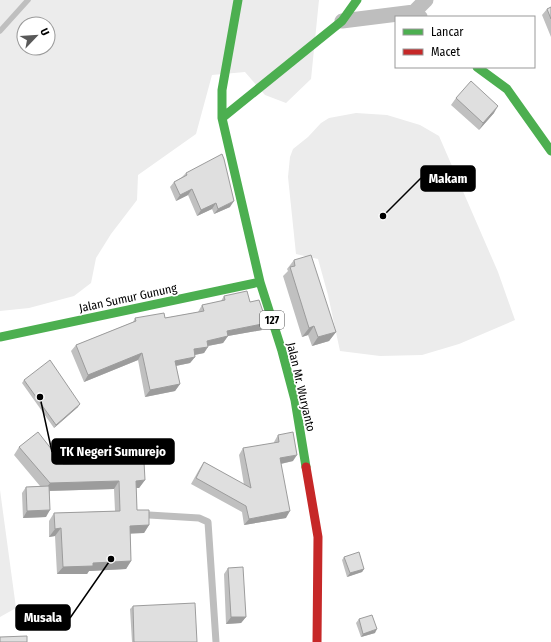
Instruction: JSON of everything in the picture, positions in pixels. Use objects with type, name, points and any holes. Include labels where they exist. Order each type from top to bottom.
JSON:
[{"type":"main road","name":"Jalan Mr. Wuryanto","points":[[238,0],[222,90],[222,118],[260,282],[282,351],[295,400],[318,537],[317,642]]},
{"type":"main road","points":[[222,118],[342,21],[357,0]]},
{"type":"main road","points":[[478,68],[507,89],[551,151]]},
{"type":"main road","name":"Jalan Sumur Gunung","points":[[0,337],[260,282]]},
{"type":"street","points":[[396,16],[417,14],[426,0]]},
{"type":"street","points":[[342,21],[395,16]]},
{"type":"lane","points":[[149,515],[199,518],[208,522],[216,642]]},
{"type":"shaded area","points":[[0,0],[319,0],[311,79],[286,103],[265,95],[245,72],[212,75],[196,134],[138,175],[137,200],[111,234],[96,258],[91,283],[74,296],[29,308],[0,311]]},
{"type":"shaded area","points":[[356,113],[387,115],[420,125],[439,136],[498,272],[515,320],[459,344],[422,355],[380,356],[340,351],[328,295],[318,259],[296,254],[288,177],[290,157],[293,149],[308,137],[321,123],[329,118]]},
{"type":"shaded area","points":[[0,490],[16,608],[0,617]]},
{"type":"building","points":[[551,7],[551,19],[547,9]]},
{"type":"building","points":[[471,81],[498,106],[483,123],[456,98]]},
{"type":"building","points":[[222,154],[234,201],[218,209],[216,203],[201,210],[192,189],[180,195],[174,182],[187,175],[186,173]]},
{"type":"building","points":[[311,255],[336,332],[318,337],[314,326],[309,328],[290,267],[295,266],[294,260]]},
{"type":"building","points":[[247,291],[250,302],[259,300],[267,323],[227,331],[228,336],[207,341],[208,347],[194,349],[195,357],[175,361],[180,384],[150,390],[142,353],[88,375],[76,345],[136,321],[135,318],[164,313],[165,318],[204,311],[202,305],[225,300],[224,296]]},
{"type":"building","points":[[50,360],[80,404],[56,425],[24,380]]},
{"type":"building","points":[[38,432],[63,464],[144,462],[145,480],[136,481],[137,510],[149,510],[149,525],[130,526],[131,561],[93,563],[93,566],[63,567],[61,528],[55,529],[54,513],[120,511],[119,481],[50,483],[19,447]]},
{"type":"building","points":[[293,432],[297,455],[280,458],[290,511],[249,519],[246,506],[196,478],[204,462],[251,488],[243,448],[279,442],[278,435]]},
{"type":"building","points":[[49,486],[50,510],[27,511],[26,487]]},
{"type":"building","points":[[359,552],[364,569],[350,573],[344,557]]},
{"type":"building","points":[[243,567],[246,617],[231,617],[228,568]]},
{"type":"building","points":[[195,603],[197,642],[134,642],[133,606]]},
{"type":"building","points":[[372,615],[377,629],[363,634],[359,619]]},
{"type":"building","points":[[27,636],[27,642],[0,642],[0,637]]},
{"type":"waterway","points":[[0,31],[28,0]]},
{"type":"traffic: fast","points":[[238,0],[222,90],[222,118],[260,282],[282,351],[295,400],[306,467]]},
{"type":"traffic: fast","points":[[222,118],[342,21],[357,0]]},
{"type":"traffic: fast","points":[[478,68],[507,89],[551,151]]},
{"type":"traffic: fast","points":[[0,337],[260,282]]},
{"type":"traffic: jam","points":[[306,467],[318,537],[317,642]]},
{"type":"place","name":"Makam","points":[[383,216]]},
{"type":"place","name":"TK Negeri Sumurejo","points":[[40,397]]},
{"type":"place","name":"Musala","points":[[111,559]]}]
